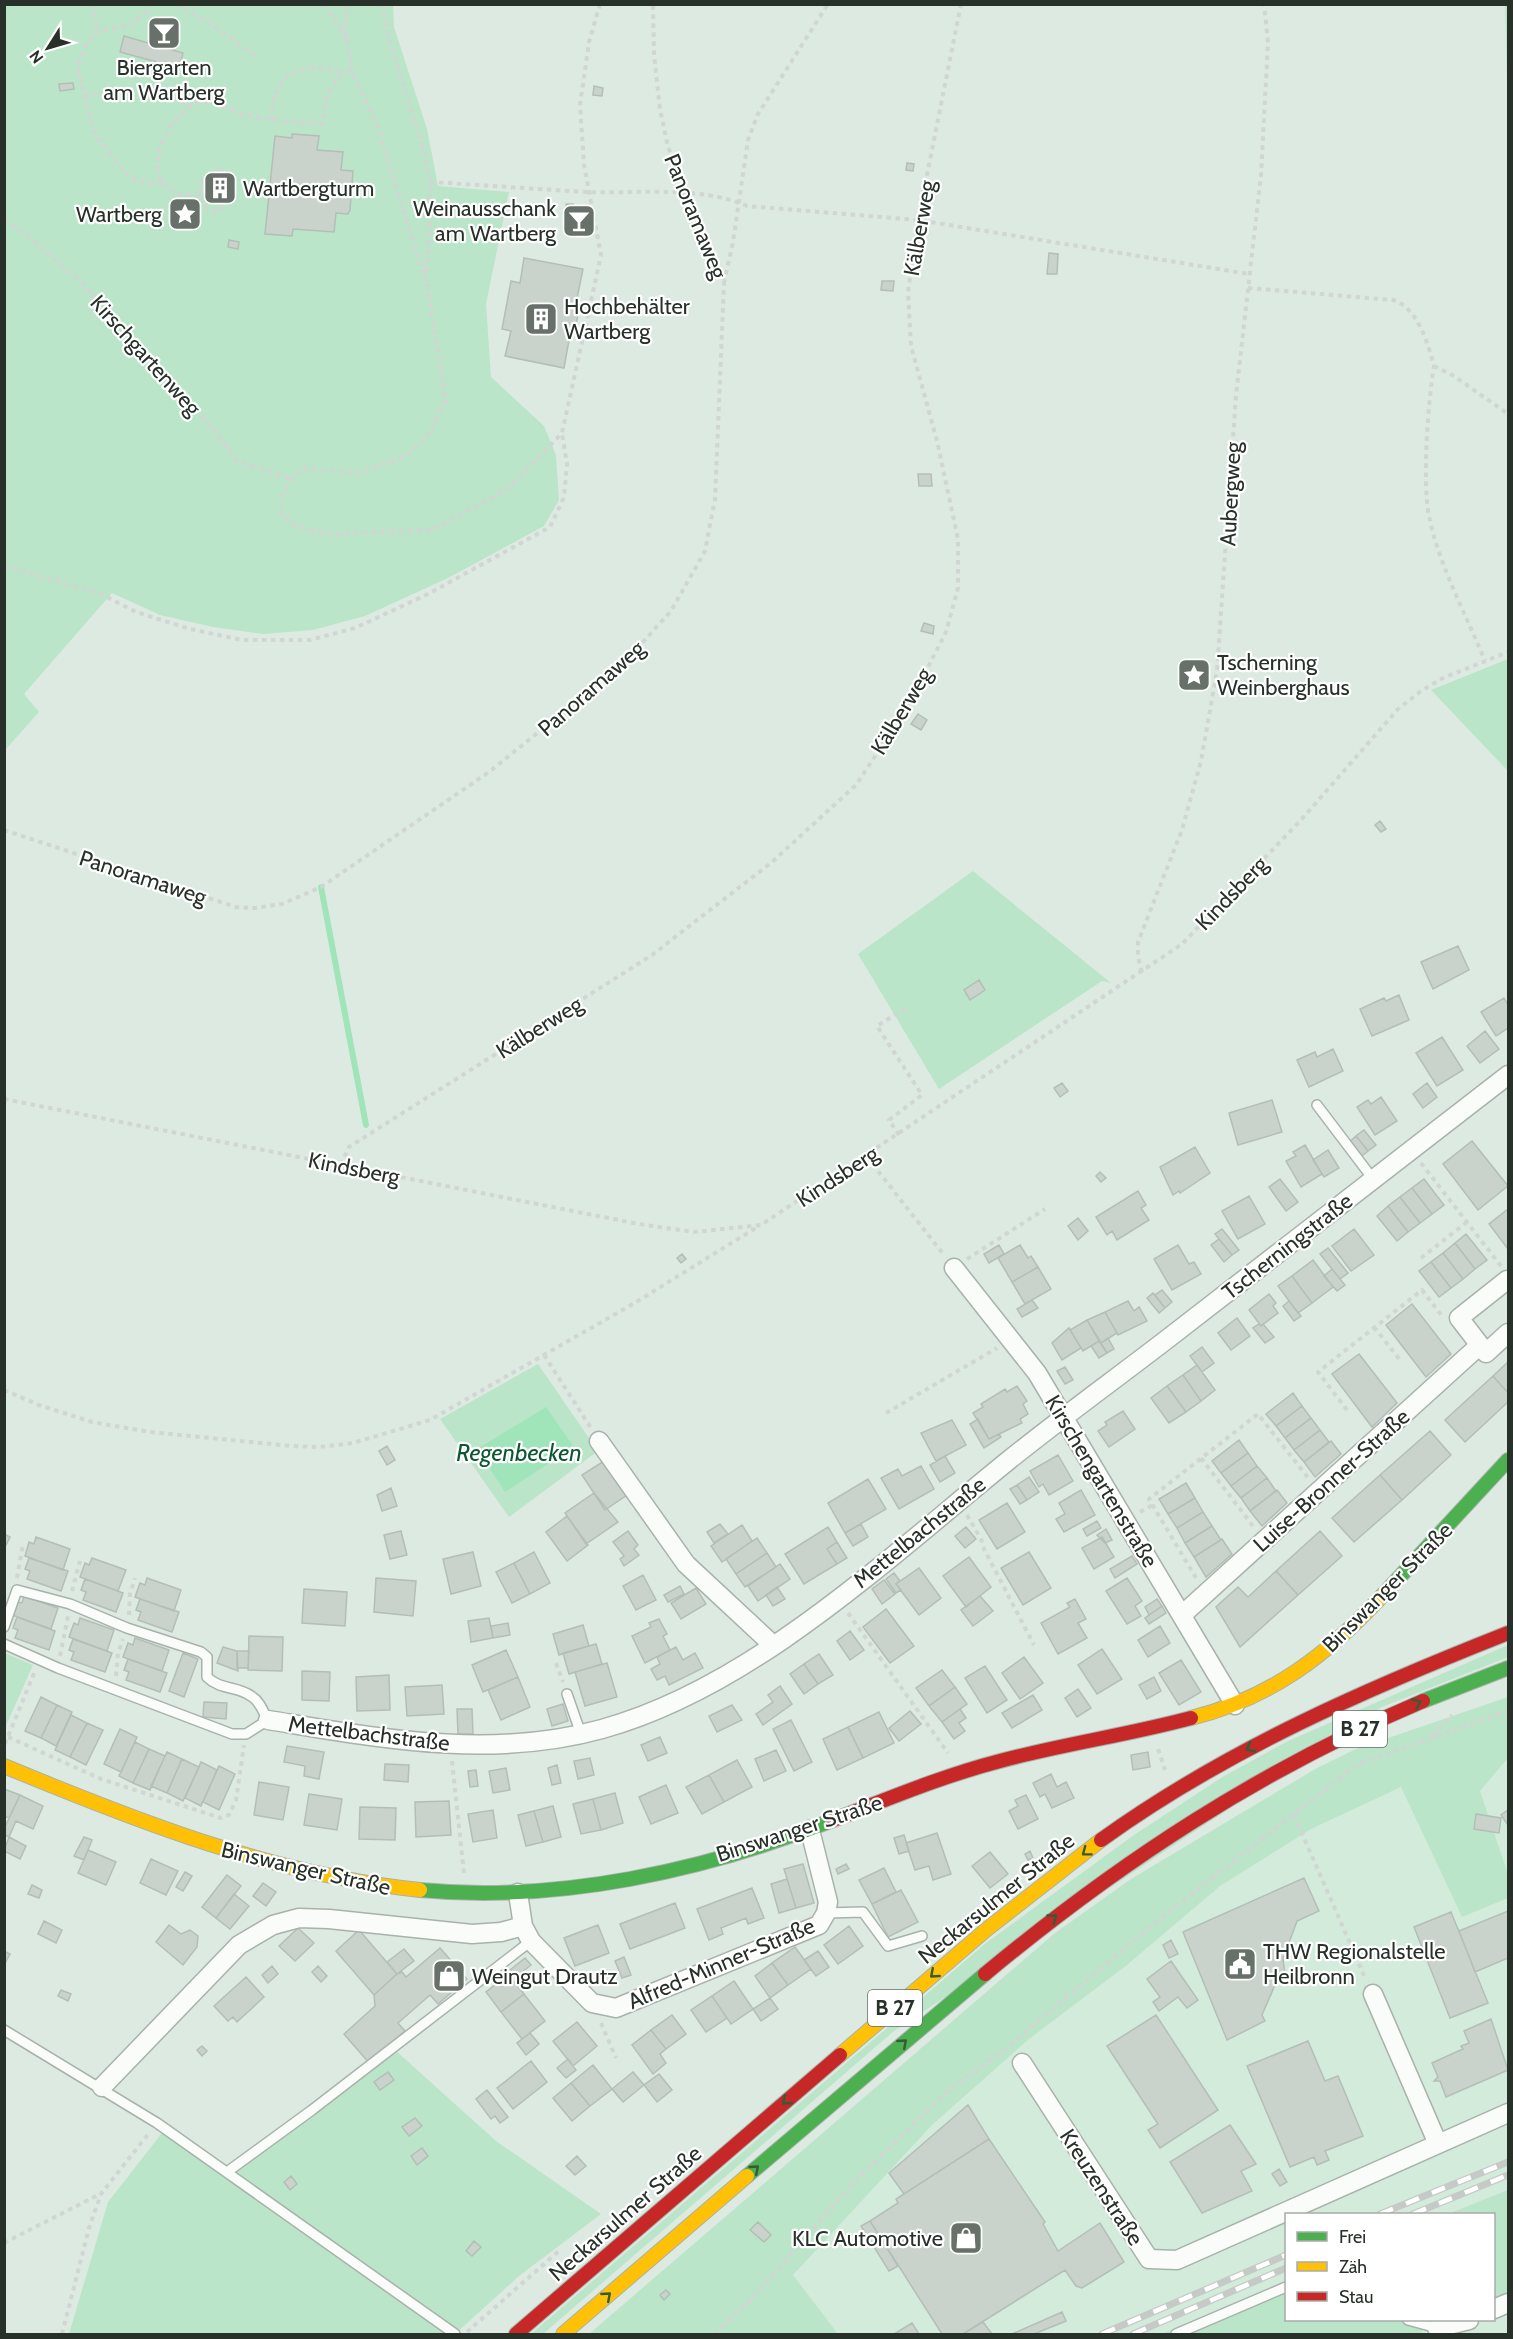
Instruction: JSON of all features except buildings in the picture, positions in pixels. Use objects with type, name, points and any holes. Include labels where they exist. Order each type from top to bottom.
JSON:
[{"type":"main road","name":"Binswanger Straße","points":[[4,1766],[143,1824],[216,1849],[363,1885],[466,1894],[518,1893],[592,1884],[767,1844],[810,1830],[960,1772],[1085,1741],[1175,1723],[1235,1705],[1287,1678],[1346,1635],[1509,1460]]},
{"type":"main road","name":"Neckarsulmer Straße","points":[[516,2334],[991,1924],[1121,1827],[1209,1770],[1302,1720],[1410,1671],[1509,1633]]},
{"type":"main road","name":"B 27","points":[[563,2334],[1021,1941],[1145,1852],[1206,1811],[1320,1748],[1423,1700],[1509,1668]]},
{"type":"street","name":"Tscherningstraße","points":[[1065,1418],[1509,1075]]},
{"type":"street","name":"Kirschengartenstraße","points":[[954,1268],[1012,1340],[1065,1418],[1235,1705]]},
{"type":"street","points":[[1480,1345],[1460,1317],[1507,1280],[1506,1276]]},
{"type":"street","name":"Luise-Bronner-Straße","points":[[1182,1615],[1480,1345],[1486,1353],[1509,1333]]},
{"type":"street","name":"Mettelbachstraße","points":[[268,1720],[384,1739],[450,1745],[526,1743],[581,1734],[640,1718],[684,1699],[773,1645],[837,1598],[1065,1418]]},
{"type":"street","points":[[599,1441],[686,1564],[773,1645]]},
{"type":"street","name":"Alfred-Minner-Straße","points":[[592,2003],[616,2008],[819,1925],[826,1913],[828,1902],[810,1830]]},
{"type":"street","points":[[518,1893],[527,1934],[592,2003]]},
{"type":"street","name":"Binswanger Straße","points":[[102,2087],[239,1945],[273,1925],[299,1918],[329,1919],[472,1934],[501,1932],[527,1934]]},
{"type":"street","points":[[1373,1994],[1438,2144]]},
{"type":"street","name":"Kreuzenstraße","points":[[1022,2063],[1149,2259],[1177,2260],[1509,2113]]},
{"type":"street","points":[[1495,2309],[1509,2303]]},
{"type":"street","points":[[1437,2328],[1462,2321]]},
{"type":"lane","points":[[1317,1105],[1373,1179]]},
{"type":"lane","points":[[4,1626],[17,1590]]},
{"type":"lane","name":"Mettelbachstraße","points":[[17,1590],[70,1604],[201,1652],[207,1657],[207,1677],[214,1684],[250,1694],[258,1701],[268,1720],[246,1734]]},
{"type":"lane","points":[[4,1644],[231,1734],[246,1734]]},
{"type":"lane","points":[[567,1694],[581,1734]]},
{"type":"lane","points":[[826,1913],[863,1912],[888,1946],[922,1936]]},
{"type":"lane","points":[[226,2172],[312,2110],[527,1934]]},
{"type":"lane","points":[[4,2030],[157,2122],[455,2334]]},
{"type":"lane","points":[[1176,2334],[1285,2288]]},
{"type":"lane","points":[[1414,2321],[1437,2328]]},
{"type":"path","points":[[91,4],[98,31]]},
{"type":"path","points":[[153,4],[131,25],[98,31],[86,45],[77,67],[95,135],[130,178],[148,183],[163,183],[180,194],[200,195]]},
{"type":"path","points":[[176,4],[211,24],[258,58]]},
{"type":"path","points":[[325,4],[349,43]]},
{"type":"path","points":[[347,4],[345,27],[352,72],[377,125],[426,279],[446,401],[427,437],[406,456],[357,473],[305,468],[291,478],[280,497],[280,511],[294,525],[326,534],[432,530],[509,488],[562,433]]},
{"type":"path","points":[[383,4],[386,29],[425,156],[430,182],[431,208],[426,279]]},
{"type":"path","points":[[4,566],[99,593],[136,612],[190,630],[242,640],[310,640],[356,628],[428,594],[549,526],[564,498],[567,464],[562,433],[601,255],[584,165],[580,105],[589,42],[600,4]]},
{"type":"path","name":"Panoramaweg","points":[[4,830],[236,907],[255,908],[282,904],[321,886],[489,772],[622,665],[671,611],[705,551],[715,499],[724,283],[668,147],[660,109],[654,55],[653,4]]},
{"type":"path","points":[[724,283],[748,140],[759,114],[828,4]]},
{"type":"path","name":"Kälberweg","points":[[341,1166],[349,1147],[652,955],[771,862],[856,784],[908,706],[946,632],[958,588],[958,539],[937,441],[911,346],[908,292],[918,220],[962,4]]},
{"type":"path","name":"Aubergweg","points":[[1142,972],[1137,957],[1138,942],[1182,830],[1201,761],[1217,671],[1236,395],[1261,175],[1268,42],[1264,4]]},
{"type":"path","points":[[272,120],[275,91],[287,76],[312,68],[352,72]]},
{"type":"path","points":[[163,183],[156,164],[163,141],[171,126],[189,106],[206,102],[229,111],[272,120],[322,124],[328,93],[343,72]]},
{"type":"path","points":[[84,95],[170,95],[189,106]]},
{"type":"path","points":[[219,170],[225,173],[231,182],[232,195],[224,208],[217,212],[207,208],[200,195],[201,182],[212,172],[219,170]]},
{"type":"path","points":[[227,190],[231,182]]},
{"type":"path","points":[[430,182],[589,192],[685,193],[730,198],[747,206],[918,220],[1249,274]]},
{"type":"path","name":"Kirschgartenweg","points":[[4,220],[27,235],[84,285],[200,413],[237,461],[291,478]]},
{"type":"path","points":[[1248,288],[1402,303],[1409,309],[1429,348],[1434,366],[1426,483],[1428,515],[1436,541],[1485,661]]},
{"type":"path","points":[[1434,366],[1454,376],[1509,414]]},
{"type":"path","name":"Kindsberg","points":[[4,1100],[694,1232],[761,1226],[1182,944],[1301,820],[1398,709],[1443,678],[1509,652]]},
{"type":"path","points":[[899,1135],[889,1120],[922,1095],[877,1026],[909,1006]]},
{"type":"path","points":[[867,1157],[954,1268],[1045,1209]]},
{"type":"path","points":[[1430,1174],[1506,1276]]},
{"type":"path","points":[[1421,1258],[1467,1222]]},
{"type":"path","points":[[4,1390],[39,1405],[92,1422],[249,1443],[320,1447],[353,1443],[430,1420],[761,1226]]},
{"type":"path","points":[[1347,1410],[1318,1372],[1422,1290],[1443,1317]]},
{"type":"path","points":[[1374,1327],[1400,1360]]},
{"type":"path","points":[[886,1413],[1012,1340]]},
{"type":"path","points":[[544,1355],[599,1441]]},
{"type":"path","points":[[1196,1578],[1149,1499],[1258,1414],[1311,1481]]},
{"type":"path","points":[[1201,1458],[1256,1529]]},
{"type":"path","points":[[959,1502],[983,1543],[984,1549],[1034,1644]]},
{"type":"path","points":[[17,1590],[22,1544]]},
{"type":"path","points":[[837,1598],[926,1720],[960,1772]]},
{"type":"path","points":[[4,1745],[40,1660]]},
{"type":"path","points":[[556,1663],[567,1694]]},
{"type":"path","points":[[715,2334],[757,2294],[859,2177],[948,2091],[1010,2046],[1157,1921],[1358,1764],[1509,1711]]},
{"type":"path","points":[[8,1737],[101,1779],[221,1818],[229,1815],[236,1800],[246,1734]]},
{"type":"path","points":[[450,1745],[466,1894]]},
{"type":"path","points":[[1294,1815],[1373,1994]]},
{"type":"path","points":[[592,2003],[616,2058]]},
{"type":"path","points":[[62,2334],[89,2228],[101,2194],[157,2122]]},
{"type":"path","points":[[4,2243],[101,2194]]},
{"type":"path","points":[[463,2334],[561,2249]]},
{"type":"shaded area","points":[[5,5],[393,5],[394,27],[427,129],[438,186],[509,192],[486,304],[491,377],[544,426],[556,455],[559,500],[544,526],[448,578],[365,616],[313,630],[263,634],[213,627],[160,615],[112,593],[24,694],[39,712],[5,750]]},
{"type":"shaded area","points":[[1505,5],[1508,5],[1508,120]]},
{"type":"shaded area","points":[[1508,659],[1508,771],[1431,690]]},
{"type":"shaded area","points":[[973,871],[1111,983],[1102,981],[939,1089],[858,954]]},
{"type":"shaded area","points":[[538,1364],[598,1451],[509,1517],[440,1419]]},
{"type":"shaded area","points":[[1508,1645],[1508,1657],[1382,1707],[894,2031],[543,2334],[531,2334],[986,1943],[1134,1835],[1224,1776],[1288,1741]]},
{"type":"shaded area","points":[[5,1653],[33,1665],[5,1728]]},
{"type":"shaded area","points":[[1508,1697],[1508,1758],[1480,1791],[1508,1874],[1508,1898],[1462,1917],[1401,1787],[1311,1829],[1220,1886],[1127,1965],[1029,2039],[932,2125],[793,2275],[838,2334],[589,2334],[1055,1933],[1131,1879],[1317,1768],[1356,1749]]},
{"type":"shaded area","points":[[1508,1758],[1508,1874],[1480,1791]]},
{"type":"shaded area","points":[[1401,1787],[1462,1917],[1508,1898],[1508,2190],[1450,2213],[1285,2213],[1285,2281],[1162,2334],[838,2334],[792,2275],[932,2125],[1029,2039],[1127,1965],[1220,1886],[1311,1829]]},
{"type":"shaded area","points":[[395,2050],[496,2141],[601,2214],[519,2276],[455,2334],[69,2334],[108,2202],[162,2133],[224,2178]]},
{"type":"shaded area","points":[[1508,2190],[1508,2296],[1495,2302],[1495,2213],[1450,2213]]},
{"type":"shaded area","points":[[1285,2281],[1285,2321],[1426,2321],[1421,2334],[1162,2334]]},
{"type":"shaded area","points":[[1508,2296],[1508,2334],[1421,2334],[1426,2321],[1495,2321],[1495,2302]]},
{"type":"water","name":"Regenbecken","points":[[546,1407],[574,1447],[505,1492],[477,1449]]},
{"type":"waterway","points":[[321,887],[366,1125]]},
{"type":"railway","points":[[1382,2213],[1508,2162]]},
{"type":"railway","points":[[1415,2213],[1508,2175]]},
{"type":"railway","points":[[1102,2334],[1285,2255]]},
{"type":"railway","points":[[1133,2334],[1285,2268]]},
{"type":"traffic: fast","points":[[1382,1596],[1508,1460]]},
{"type":"traffic: fast","points":[[1423,1701],[1508,1668]]},
{"type":"traffic: fast","points":[[420,1890],[472,1893],[525,1892],[630,1879],[733,1854],[833,1820]]},
{"type":"traffic: fast","points":[[747,2176],[985,1974]]},
{"type":"traffic: slow","points":[[1191,1718],[1247,1699],[1296,1672],[1340,1637],[1382,1596]]},
{"type":"traffic: slow","points":[[4,1766],[156,1826],[260,1859],[366,1883],[420,1890]]},
{"type":"traffic: slow","points":[[840,2055],[987,1929],[1101,1840]]},
{"type":"traffic: slow","points":[[563,2334],[747,2176]]},
{"type":"traffic: jam","points":[[1101,1840],[1197,1778],[1298,1724],[1402,1676],[1508,1633]]},
{"type":"traffic: jam","points":[[985,1974],[1088,1893],[1194,1821],[1305,1757],[1423,1701]]},
{"type":"traffic: jam","points":[[833,1820],[915,1788],[978,1767],[1191,1718]]},
{"type":"traffic: jam","points":[[516,2334],[840,2055]]},
{"type":"place","name":"Biergarten am Wartberg","points":[[164,33]]},
{"type":"place","name":"Wartbergturm","points":[[220,188]]},
{"type":"place","name":"Wartberg","points":[[185,214]]},
{"type":"place","name":"Weinausschank am Wartberg","points":[[579,221]]},
{"type":"place","name":"Hochbehälter Wartberg","points":[[541,319]]},
{"type":"place","name":"Tscherning Weinberghaus","points":[[1194,675]]},
{"type":"place","name":"THW Regionalstelle Heilbronn","points":[[1240,1964]]},
{"type":"place","name":"Weingut Drautz","points":[[449,1976]]},
{"type":"place","name":"KLC Automotive","points":[[966,2238]]}]
